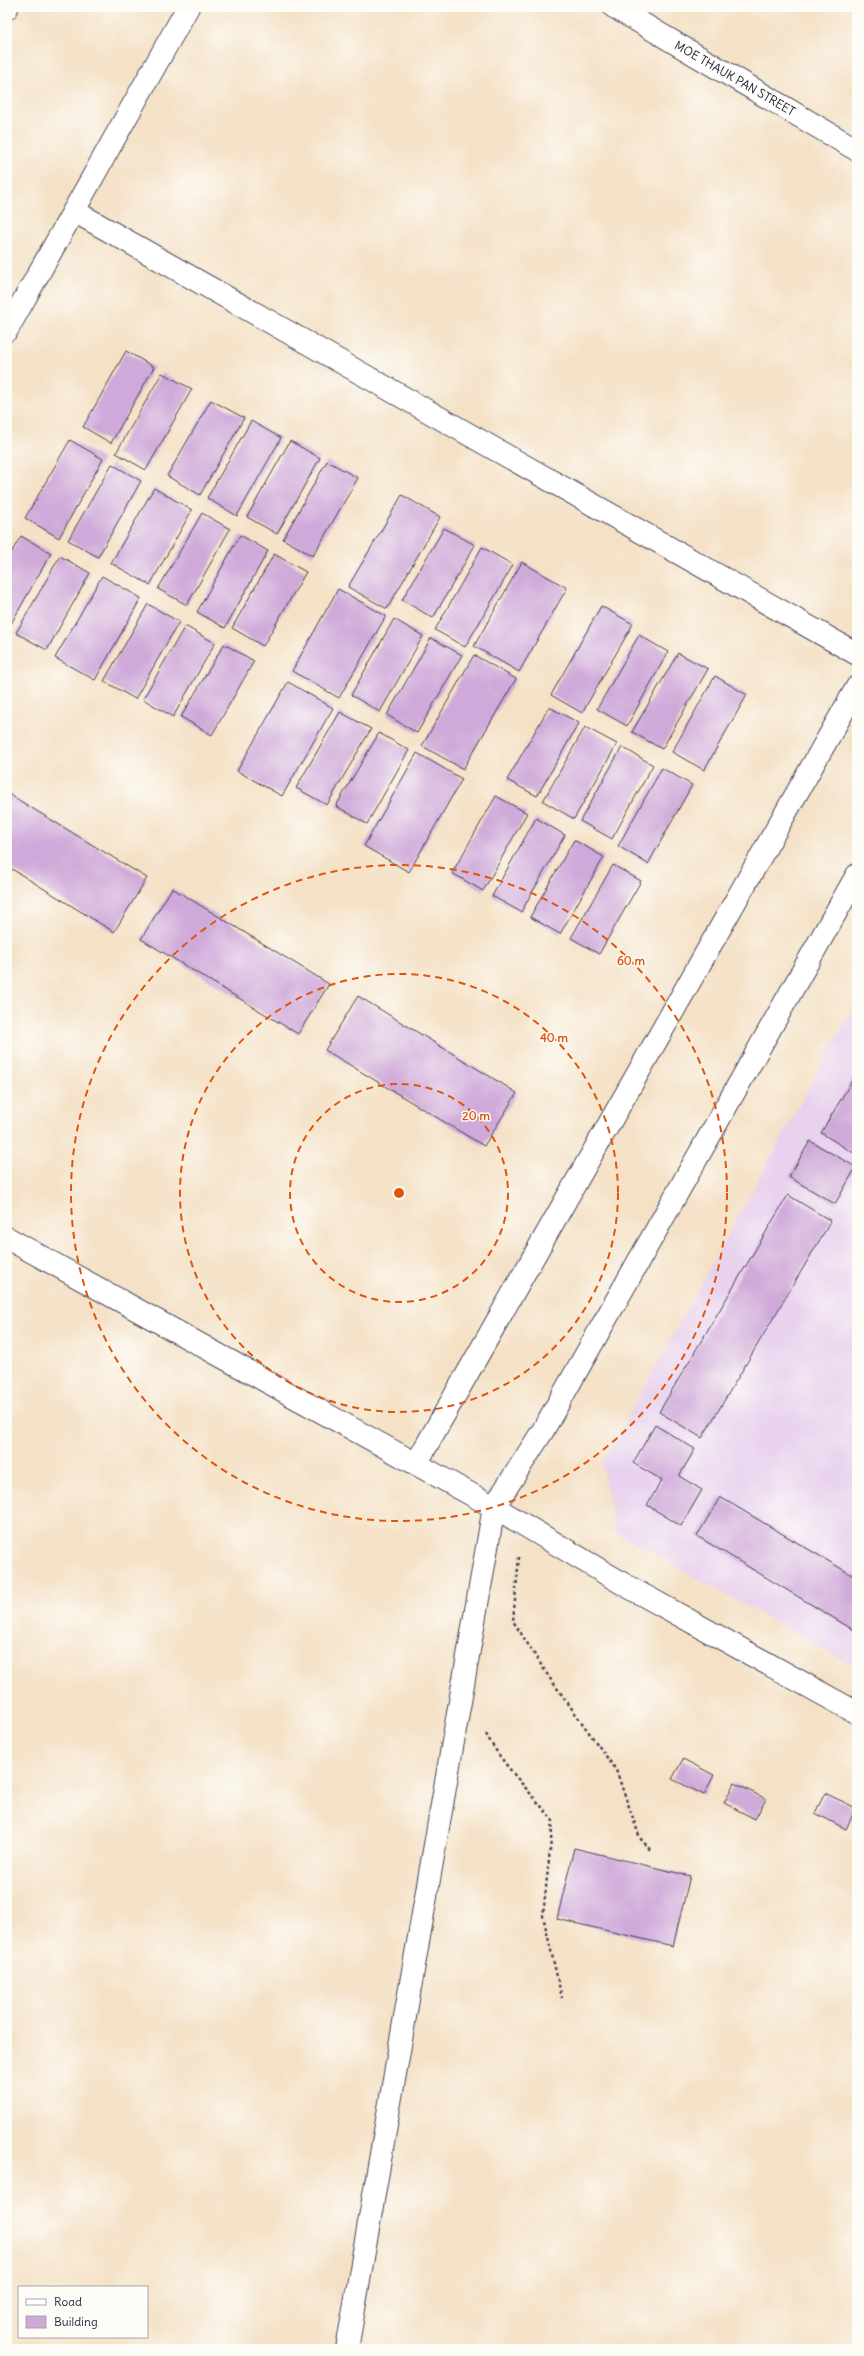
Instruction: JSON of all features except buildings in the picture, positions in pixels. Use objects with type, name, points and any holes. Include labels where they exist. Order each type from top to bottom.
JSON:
[{"type":"street","points":[[7,330],[188,7]]},
{"type":"street","name":"MOE THAUK PAN STREET","points":[[614,7],[857,150]]},
{"type":"street","points":[[74,210],[857,654]]},
{"type":"street","points":[[416,1464],[857,687]]},
{"type":"street","points":[[347,2349],[494,1507],[546,1425],[857,875]]},
{"type":"street","points":[[7,1238],[494,1507],[625,1585],[857,1714]]},
{"type":"path","points":[[522,1524],[513,1621],[549,1677],[616,1770],[640,1838],[652,1852]]},
{"type":"path","points":[[463,1689],[498,1755],[530,1790],[553,1820],[543,1916],[562,1998]]},
{"type":"shaded area","points":[[857,1000],[857,1668],[615,1532],[602,1464]]}]
